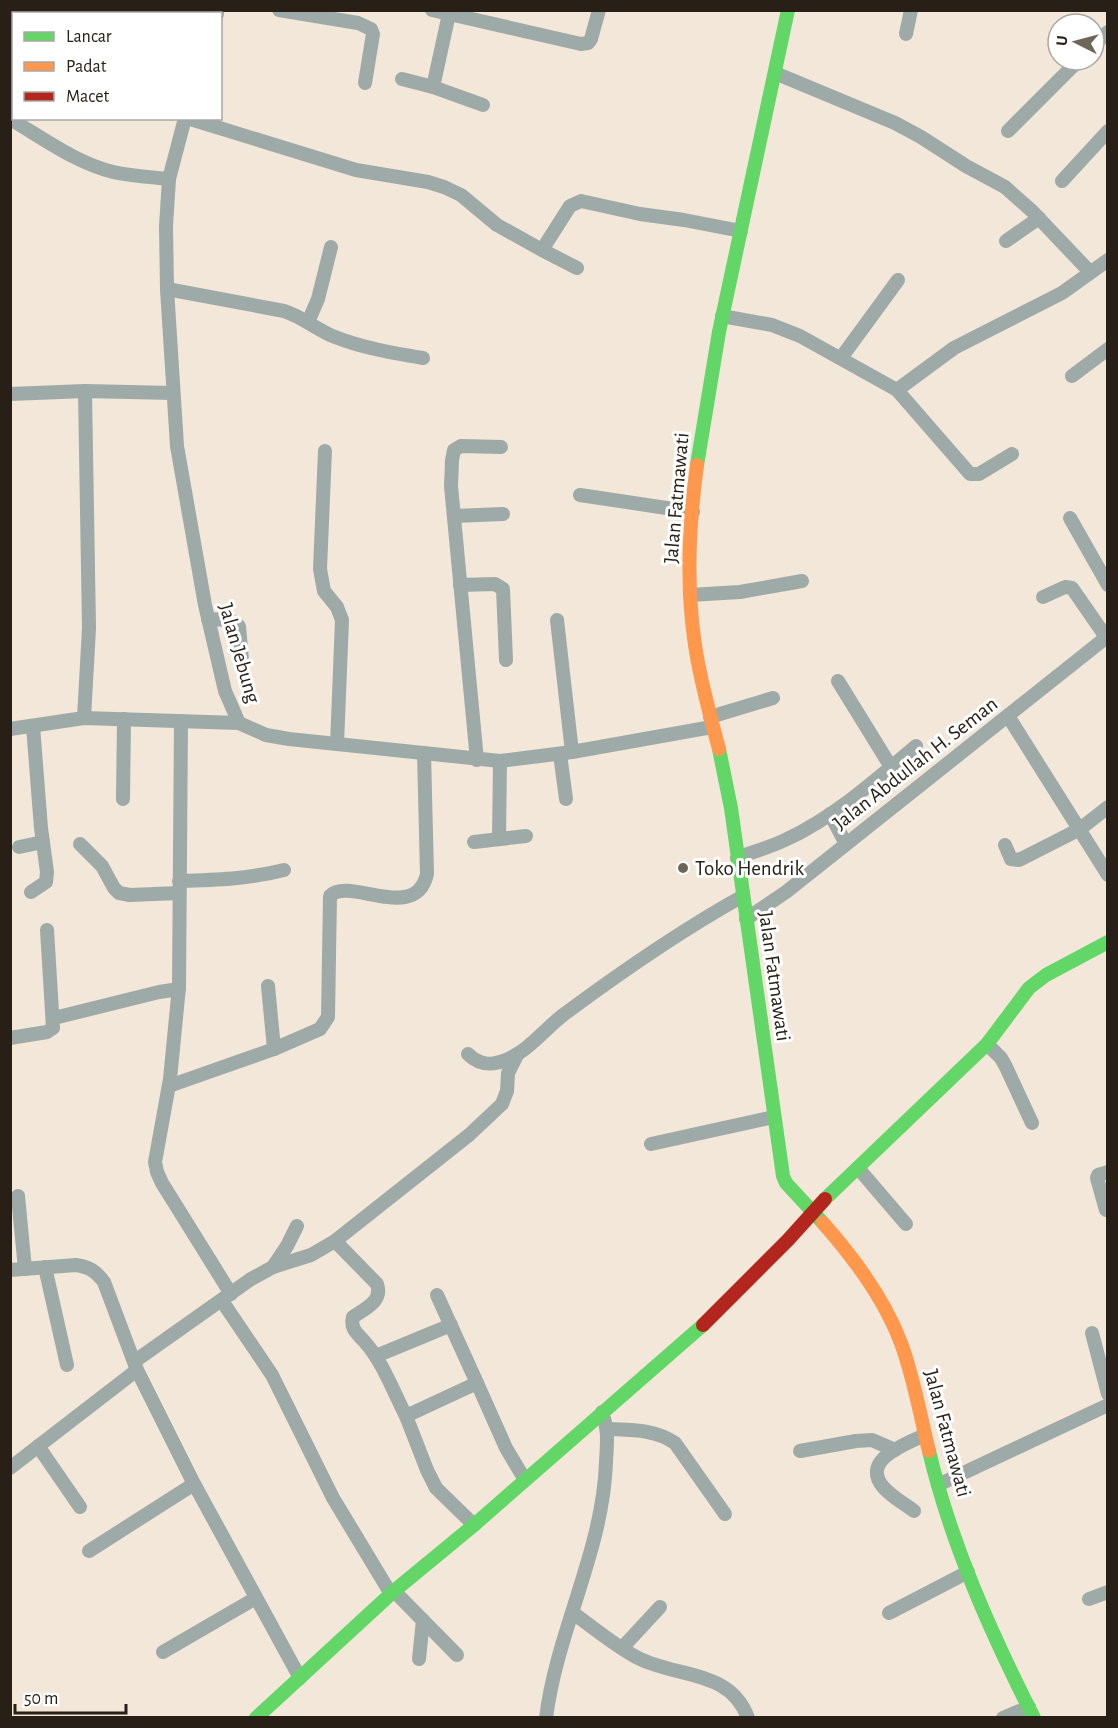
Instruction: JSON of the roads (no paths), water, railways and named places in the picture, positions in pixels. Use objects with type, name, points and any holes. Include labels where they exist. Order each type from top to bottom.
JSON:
[{"type":"street","points":[[279,10],[358,23],[371,29],[373,34],[365,84]]},
{"type":"street","points":[[432,10],[580,44],[588,43],[591,39],[599,10]]},
{"type":"street","name":"Jalan Fatmawati","points":[[788,10],[708,391],[693,512],[690,595],[693,637],[723,768],[783,1176],[786,1183],[858,1266],[894,1325],[907,1360],[938,1485],[968,1572],[1014,1679],[1031,1712]]},
{"type":"street","points":[[906,34],[911,10]]},
{"type":"street","points":[[433,87],[449,14]]},
{"type":"street","points":[[1008,131],[1067,72]]},
{"type":"street","points":[[775,73],[895,123],[1005,187],[1039,218],[1090,272]]},
{"type":"street","points":[[402,79],[433,87],[483,105]]},
{"type":"street","points":[[10,119],[77,159],[113,172],[169,179]]},
{"type":"street","name":"Jalan Jebung","points":[[185,120],[169,179],[166,226],[167,289],[177,446],[208,619],[225,691],[239,723],[266,735],[500,761],[566,753],[711,722],[773,698]]},
{"type":"street","points":[[193,120],[356,170],[428,182],[444,187],[461,195],[496,225],[577,268]]},
{"type":"street","points":[[1062,181],[1107,131]]},
{"type":"street","points":[[542,250],[570,206],[581,201],[640,214],[741,231]]},
{"type":"street","points":[[1006,241],[1039,218]]},
{"type":"street","points":[[308,322],[321,288],[331,248]]},
{"type":"street","points":[[897,390],[954,348],[1062,293],[1107,260]]},
{"type":"street","points":[[841,358],[898,280]]},
{"type":"street","points":[[167,289],[284,311],[298,315],[335,337],[370,348],[423,358]]},
{"type":"street","points":[[722,316],[772,325],[800,336],[897,390],[964,469],[972,475],[979,474],[1012,454]]},
{"type":"street","points":[[1072,376],[1107,349]]},
{"type":"street","points":[[84,718],[89,628],[85,391]]},
{"type":"street","points":[[10,393],[85,391],[173,393]]},
{"type":"street","points":[[477,760],[451,486],[452,460],[454,450],[461,446],[501,447]]},
{"type":"street","points":[[325,451],[320,569],[324,591],[337,607],[342,620],[337,744]]},
{"type":"street","points":[[580,495],[693,512]]},
{"type":"street","points":[[454,516],[503,514]]},
{"type":"street","points":[[1070,518],[1107,585]]},
{"type":"street","points":[[690,595],[740,592],[802,581]]},
{"type":"street","points":[[460,585],[495,584],[503,590],[506,660]]},
{"type":"street","points":[[1043,597],[1065,587],[1072,588],[1107,636]]},
{"type":"street","points":[[208,619],[230,620],[239,626],[242,660]]},
{"type":"street","points":[[557,620],[566,753],[566,799]]},
{"type":"street","name":"Jalan Abdullah H. Seman","points":[[746,919],[786,892],[1107,636]]},
{"type":"street","points":[[838,681],[891,767]]},
{"type":"street","points":[[1008,716],[1107,875]]},
{"type":"street","points":[[10,729],[84,718],[239,723]]},
{"type":"street","points":[[123,799],[124,719]]},
{"type":"street","points":[[181,721],[179,989],[169,1086],[156,1150],[157,1172],[272,1375],[333,1498],[392,1592],[457,1655]]},
{"type":"street","points":[[31,892],[43,885],[47,878],[33,726]]},
{"type":"street","points":[[737,858],[784,841],[830,814],[916,746]]},
{"type":"street","points":[[169,1086],[274,1049],[320,1029],[328,1017],[329,901],[332,893],[339,891],[394,897],[407,896],[423,886],[427,874],[424,753]]},
{"type":"street","points":[[499,839],[500,761]]},
{"type":"street","points":[[1005,846],[1011,859],[1019,860],[1080,829],[1107,807]]},
{"type":"street","points":[[830,814],[846,844]]},
{"type":"street","points":[[474,842],[526,836]]},
{"type":"street","points":[[19,847],[43,842]]},
{"type":"street","points":[[80,844],[102,866],[114,888],[119,893],[130,895],[284,870]]},
{"type":"street","points":[[468,1054],[486,1064],[495,1064],[517,1055],[564,1015],[628,968],[702,918],[743,896]]},
{"type":"street","points":[[10,1038],[51,1031],[53,1028],[47,930]]},
{"type":"street","points":[[256,1718],[392,1592],[474,1525],[706,1321],[788,1240],[812,1211],[987,1044],[1029,988],[1037,981],[1107,942]]},
{"type":"street","points":[[268,986],[274,1049]]},
{"type":"street","points":[[54,1018],[179,989]]},
{"type":"street","points":[[987,1044],[1006,1067],[1032,1122]]},
{"type":"street","points":[[10,1468],[136,1365],[226,1297],[273,1267],[311,1255],[335,1241],[469,1135],[502,1104],[507,1091],[508,1073],[517,1055]]},
{"type":"street","points":[[651,1144],[774,1117]]},
{"type":"street","points":[[858,1168],[906,1224]]},
{"type":"street","points":[[1106,1210],[1097,1178],[1098,1175],[1107,1172]]},
{"type":"street","points":[[18,1196],[25,1269]]},
{"type":"street","points":[[273,1267],[297,1226]]},
{"type":"street","points":[[335,1241],[378,1288],[377,1300],[353,1317],[353,1330],[376,1356],[406,1416],[436,1488],[474,1525]]},
{"type":"street","points":[[10,1270],[76,1264],[97,1272],[104,1282],[136,1365],[194,1484],[300,1678]]},
{"type":"street","points":[[45,1268],[67,1365]]},
{"type":"street","points":[[437,1295],[506,1448],[525,1480]]},
{"type":"street","points":[[376,1356],[451,1325]]},
{"type":"street","points":[[1092,1333],[1107,1395]]},
{"type":"street","points":[[406,1416],[477,1383]]},
{"type":"street","points":[[938,1485],[1107,1405]]},
{"type":"street","points":[[546,1718],[551,1683],[597,1529],[605,1487],[608,1429],[602,1412]]},
{"type":"street","points":[[608,1429],[644,1431],[664,1435],[675,1443],[725,1514]]},
{"type":"street","points":[[914,1511],[884,1489],[878,1480],[876,1471],[879,1462],[925,1435]]},
{"type":"street","points":[[800,1451],[872,1440],[896,1450]]},
{"type":"street","points":[[38,1446],[80,1507]]},
{"type":"street","points":[[89,1551],[194,1484]]},
{"type":"street","points":[[889,1613],[968,1572]]},
{"type":"street","points":[[1089,1599],[1107,1592]]},
{"type":"street","points":[[163,1652],[256,1598]]},
{"type":"street","points":[[622,1648],[660,1607]]},
{"type":"street","points":[[573,1613],[622,1648],[654,1665],[719,1683],[739,1700],[748,1718]]},
{"type":"street","points":[[418,1659],[423,1620]]},
{"type":"street","points":[[1003,1718],[1031,1712]]},
{"type":"place","name":"Toko Hendrik","points":[[683,868]]}]
